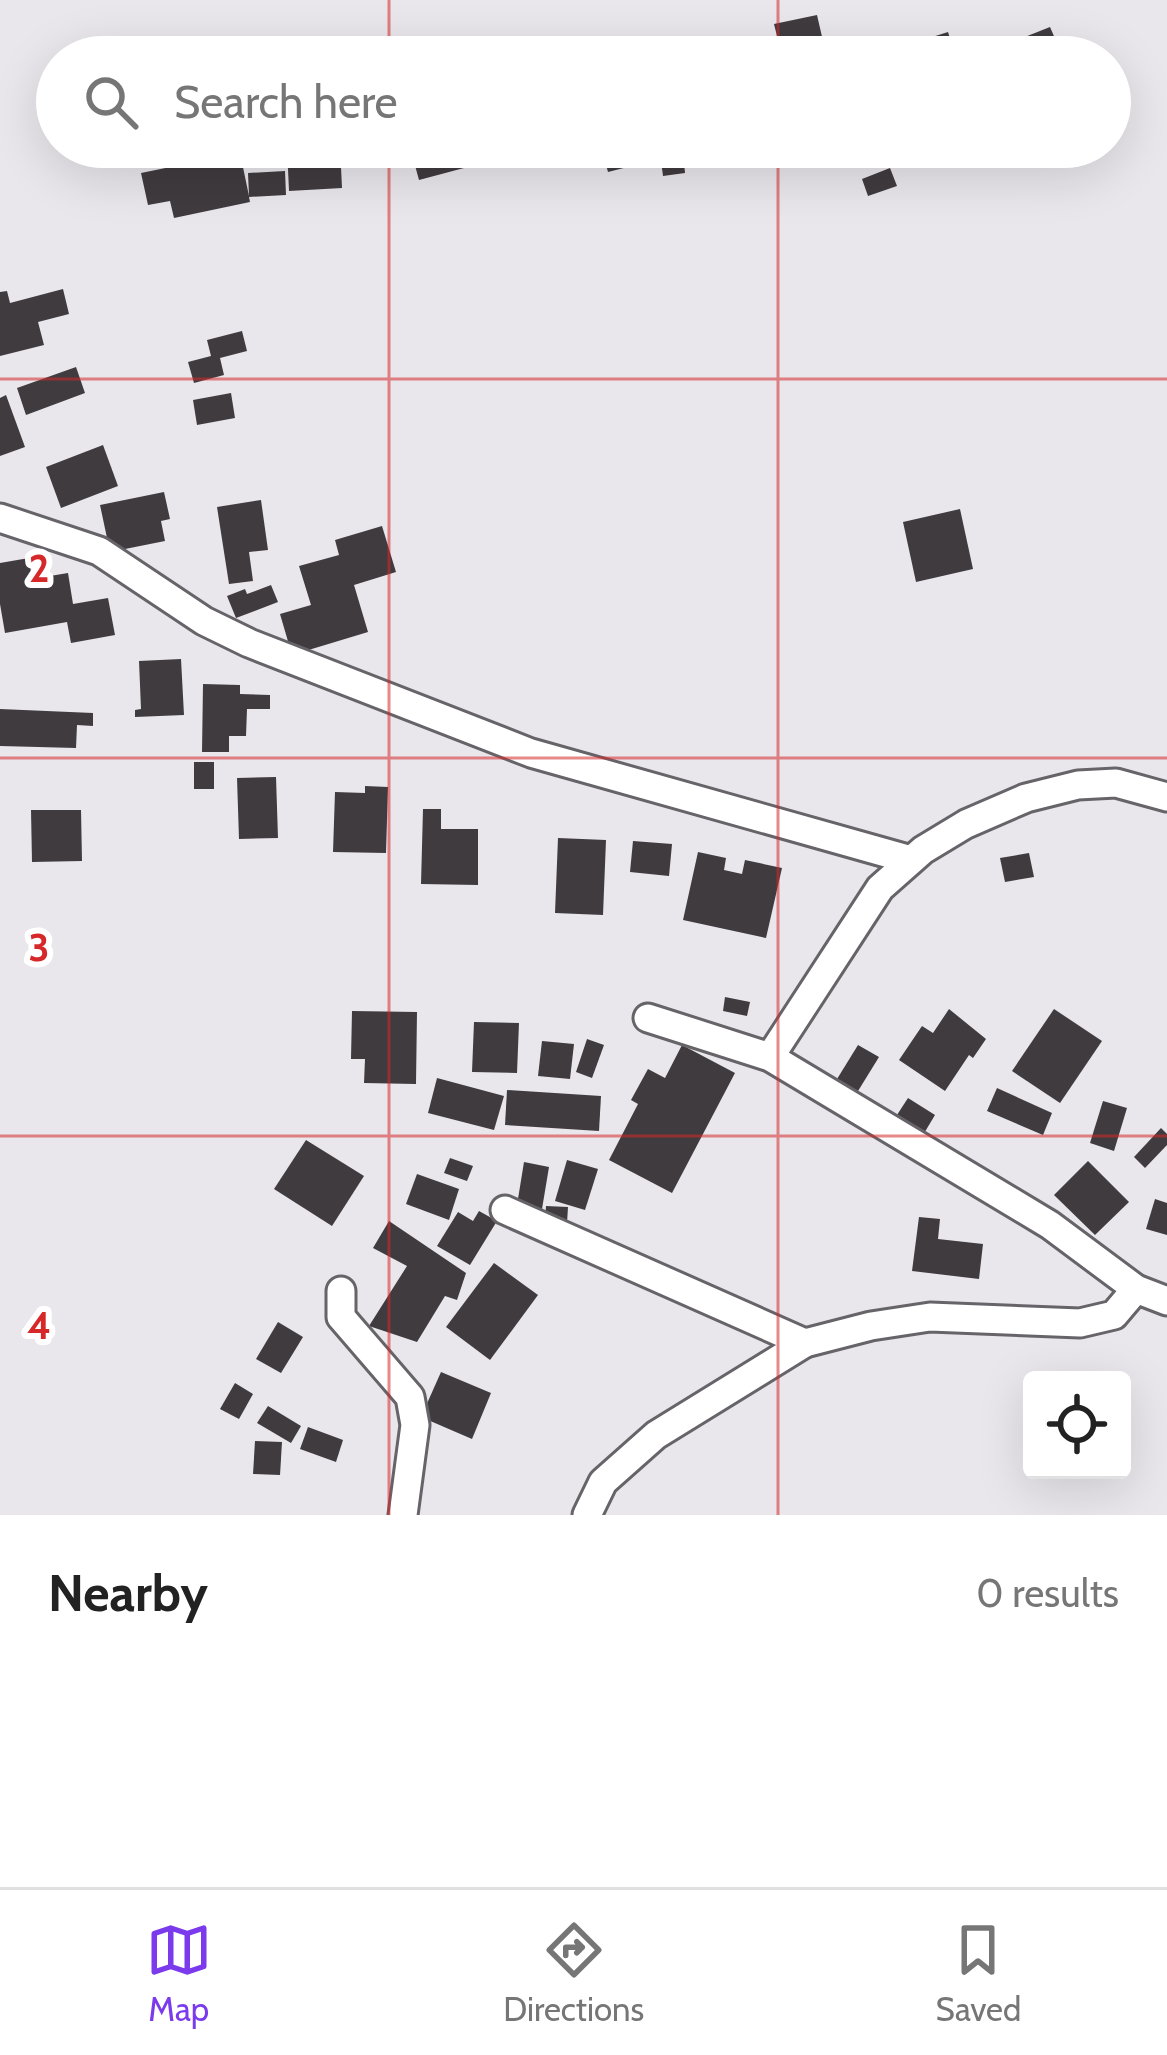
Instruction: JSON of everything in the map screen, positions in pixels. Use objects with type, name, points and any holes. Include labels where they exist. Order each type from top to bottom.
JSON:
[{"type":"street","points":[[0,518],[99,551],[204,621],[249,643],[531,753],[911,860]]},
{"type":"street","points":[[770,1057],[880,888],[911,860],[966,824],[1026,798],[1078,785],[1116,783],[1167,797]]},
{"type":"street","points":[[648,1018],[770,1057],[1050,1225],[1136,1289],[1167,1301]]},
{"type":"street","points":[[505,1210],[805,1343]]},
{"type":"street","points":[[587,1515],[603,1482],[656,1435],[805,1343],[929,1317],[1080,1323],[1114,1315],[1136,1289]]},
{"type":"street","points":[[341,1292],[341,1317],[410,1397],[415,1425],[403,1515]]},
{"type":"building","points":[[817,15],[822,36],[777,36],[774,24]]},
{"type":"building","points":[[1050,27],[1054,36],[1027,36]]},
{"type":"building","points":[[165,168],[243,168],[249,196],[248,173],[285,171],[286,195],[249,197],[250,202],[174,218],[170,201],[148,205],[141,173]]},
{"type":"building","points":[[288,168],[341,168],[342,188],[289,191]]},
{"type":"building","points":[[416,168],[464,168],[419,180]]},
{"type":"building","points":[[662,168],[685,168],[685,173],[663,176]]},
{"type":"building","points":[[890,168],[897,186],[868,196],[862,179]]},
{"type":"building","points":[[63,289],[69,314],[38,322],[44,345],[0,356],[0,292],[7,291],[10,303]]},
{"type":"building","points":[[242,331],[247,351],[220,358],[224,375],[194,383],[188,362],[211,356],[207,340]]},
{"type":"building","points":[[76,367],[85,393],[26,415],[17,388]]},
{"type":"building","points":[[231,393],[235,418],[197,425],[193,400]]},
{"type":"building","points":[[6,395],[25,447],[0,456],[0,398]]},
{"type":"building","points":[[103,445],[118,486],[61,508],[46,467]]},
{"type":"building","points":[[164,492],[170,519],[161,521],[165,541],[110,552],[100,505]]},
{"type":"building","points":[[261,500],[268,550],[249,552],[253,581],[229,584],[217,507]]},
{"type":"building","points":[[960,509],[973,569],[916,582],[903,522]]},
{"type":"building","points":[[382,526],[396,572],[354,585],[368,632],[292,655],[280,614],[311,605],[299,566],[339,555],[335,540]]},
{"type":"building","points":[[29,558],[32,579],[68,573],[73,604],[108,598],[115,635],[71,643],[67,622],[5,633],[0,563]]},
{"type":"building","points":[[271,585],[278,602],[236,618],[227,596]]},
{"type":"building","points":[[181,659],[184,715],[135,717],[135,710],[141,709],[139,661]]},
{"type":"building","points":[[203,684],[240,685],[240,694],[270,695],[270,709],[247,709],[246,736],[229,736],[229,752],[202,752]]},
{"type":"building","points":[[0,709],[93,713],[93,726],[77,725],[76,748],[0,746]]},
{"type":"building","points":[[194,762],[214,762],[214,789],[194,789]]},
{"type":"building","points":[[276,777],[278,838],[239,839],[237,778]]},
{"type":"building","points":[[365,786],[388,787],[386,853],[333,852],[335,792],[365,793]]},
{"type":"building","points":[[423,809],[441,809],[441,829],[478,829],[478,885],[421,884]]},
{"type":"building","points":[[31,810],[81,810],[82,861],[32,862]]},
{"type":"building","points":[[558,838],[606,840],[603,915],[555,913]]},
{"type":"building","points":[[633,841],[672,844],[669,876],[630,872]]},
{"type":"building","points":[[698,852],[726,858],[724,870],[742,874],[745,860],[782,868],[766,938],[683,920]]},
{"type":"building","points":[[1029,853],[1034,877],[1005,882],[1000,858]]},
{"type":"building","points":[[725,997],[750,1002],[747,1016],[723,1011]]},
{"type":"building","points":[[949,1009],[986,1039],[945,1091],[899,1060],[922,1026],[933,1033]]},
{"type":"building","points":[[1054,1009],[1102,1041],[1060,1103],[1012,1071]]},
{"type":"building","points":[[352,1011],[417,1012],[416,1084],[364,1083],[365,1059],[351,1059]]},
{"type":"building","points":[[474,1022],[519,1023],[517,1073],[472,1072]]},
{"type":"building","points":[[587,1039],[604,1045],[592,1078],[576,1072]]},
{"type":"building","points":[[542,1041],[574,1044],[570,1079],[538,1076]]},
{"type":"building","points":[[682,1045],[735,1073],[672,1193],[609,1160],[638,1104],[631,1100],[648,1069],[665,1078]]},
{"type":"building","points":[[858,1045],[879,1057],[850,1104],[829,1092]]},
{"type":"building","points":[[437,1078],[504,1096],[494,1130],[428,1113]]},
{"type":"building","points":[[997,1088],[1052,1113],[1043,1135],[987,1111]]},
{"type":"building","points":[[507,1090],[601,1096],[599,1131],[505,1125]]},
{"type":"building","points":[[908,1098],[935,1115],[923,1135],[895,1118]]},
{"type":"building","points":[[1103,1101],[1127,1108],[1114,1151],[1090,1143]]},
{"type":"building","points":[[1161,1128],[1167,1134],[1167,1145],[1145,1168],[1134,1157]]},
{"type":"building","points":[[306,1140],[364,1176],[332,1226],[274,1189]]},
{"type":"building","points":[[450,1158],[473,1166],[467,1181],[444,1173]]},
{"type":"building","points":[[567,1160],[598,1169],[585,1210],[555,1201]]},
{"type":"building","points":[[1088,1161],[1129,1202],[1095,1235],[1054,1195]]},
{"type":"building","points":[[524,1162],[549,1167],[542,1209],[517,1205]]},
{"type":"building","points":[[417,1174],[459,1189],[449,1220],[406,1204]]},
{"type":"building","points":[[1155,1199],[1167,1203],[1167,1235],[1146,1229]]},
{"type":"building","points":[[546,1206],[568,1207],[567,1223],[545,1222]]},
{"type":"building","points":[[479,1211],[497,1221],[470,1265],[437,1246],[458,1212],[473,1221]]},
{"type":"building","points":[[919,1217],[940,1219],[938,1239],[983,1244],[979,1279],[912,1271]]},
{"type":"building","points":[[389,1221],[466,1273],[457,1300],[445,1296],[417,1342],[369,1326],[407,1266],[373,1248]]},
{"type":"building","points":[[494,1263],[538,1295],[490,1360],[446,1327]]},
{"type":"building","points":[[278,1322],[303,1337],[281,1373],[256,1359]]},
{"type":"building","points":[[441,1372],[491,1393],[472,1439],[421,1417]]},
{"type":"building","points":[[235,1383],[253,1394],[239,1419],[220,1409]]},
{"type":"building","points":[[268,1406],[301,1426],[291,1443],[257,1423]]},
{"type":"building","points":[[308,1427],[343,1440],[336,1462],[300,1449]]},
{"type":"building","points":[[255,1441],[282,1442],[280,1475],[253,1474]]}]
